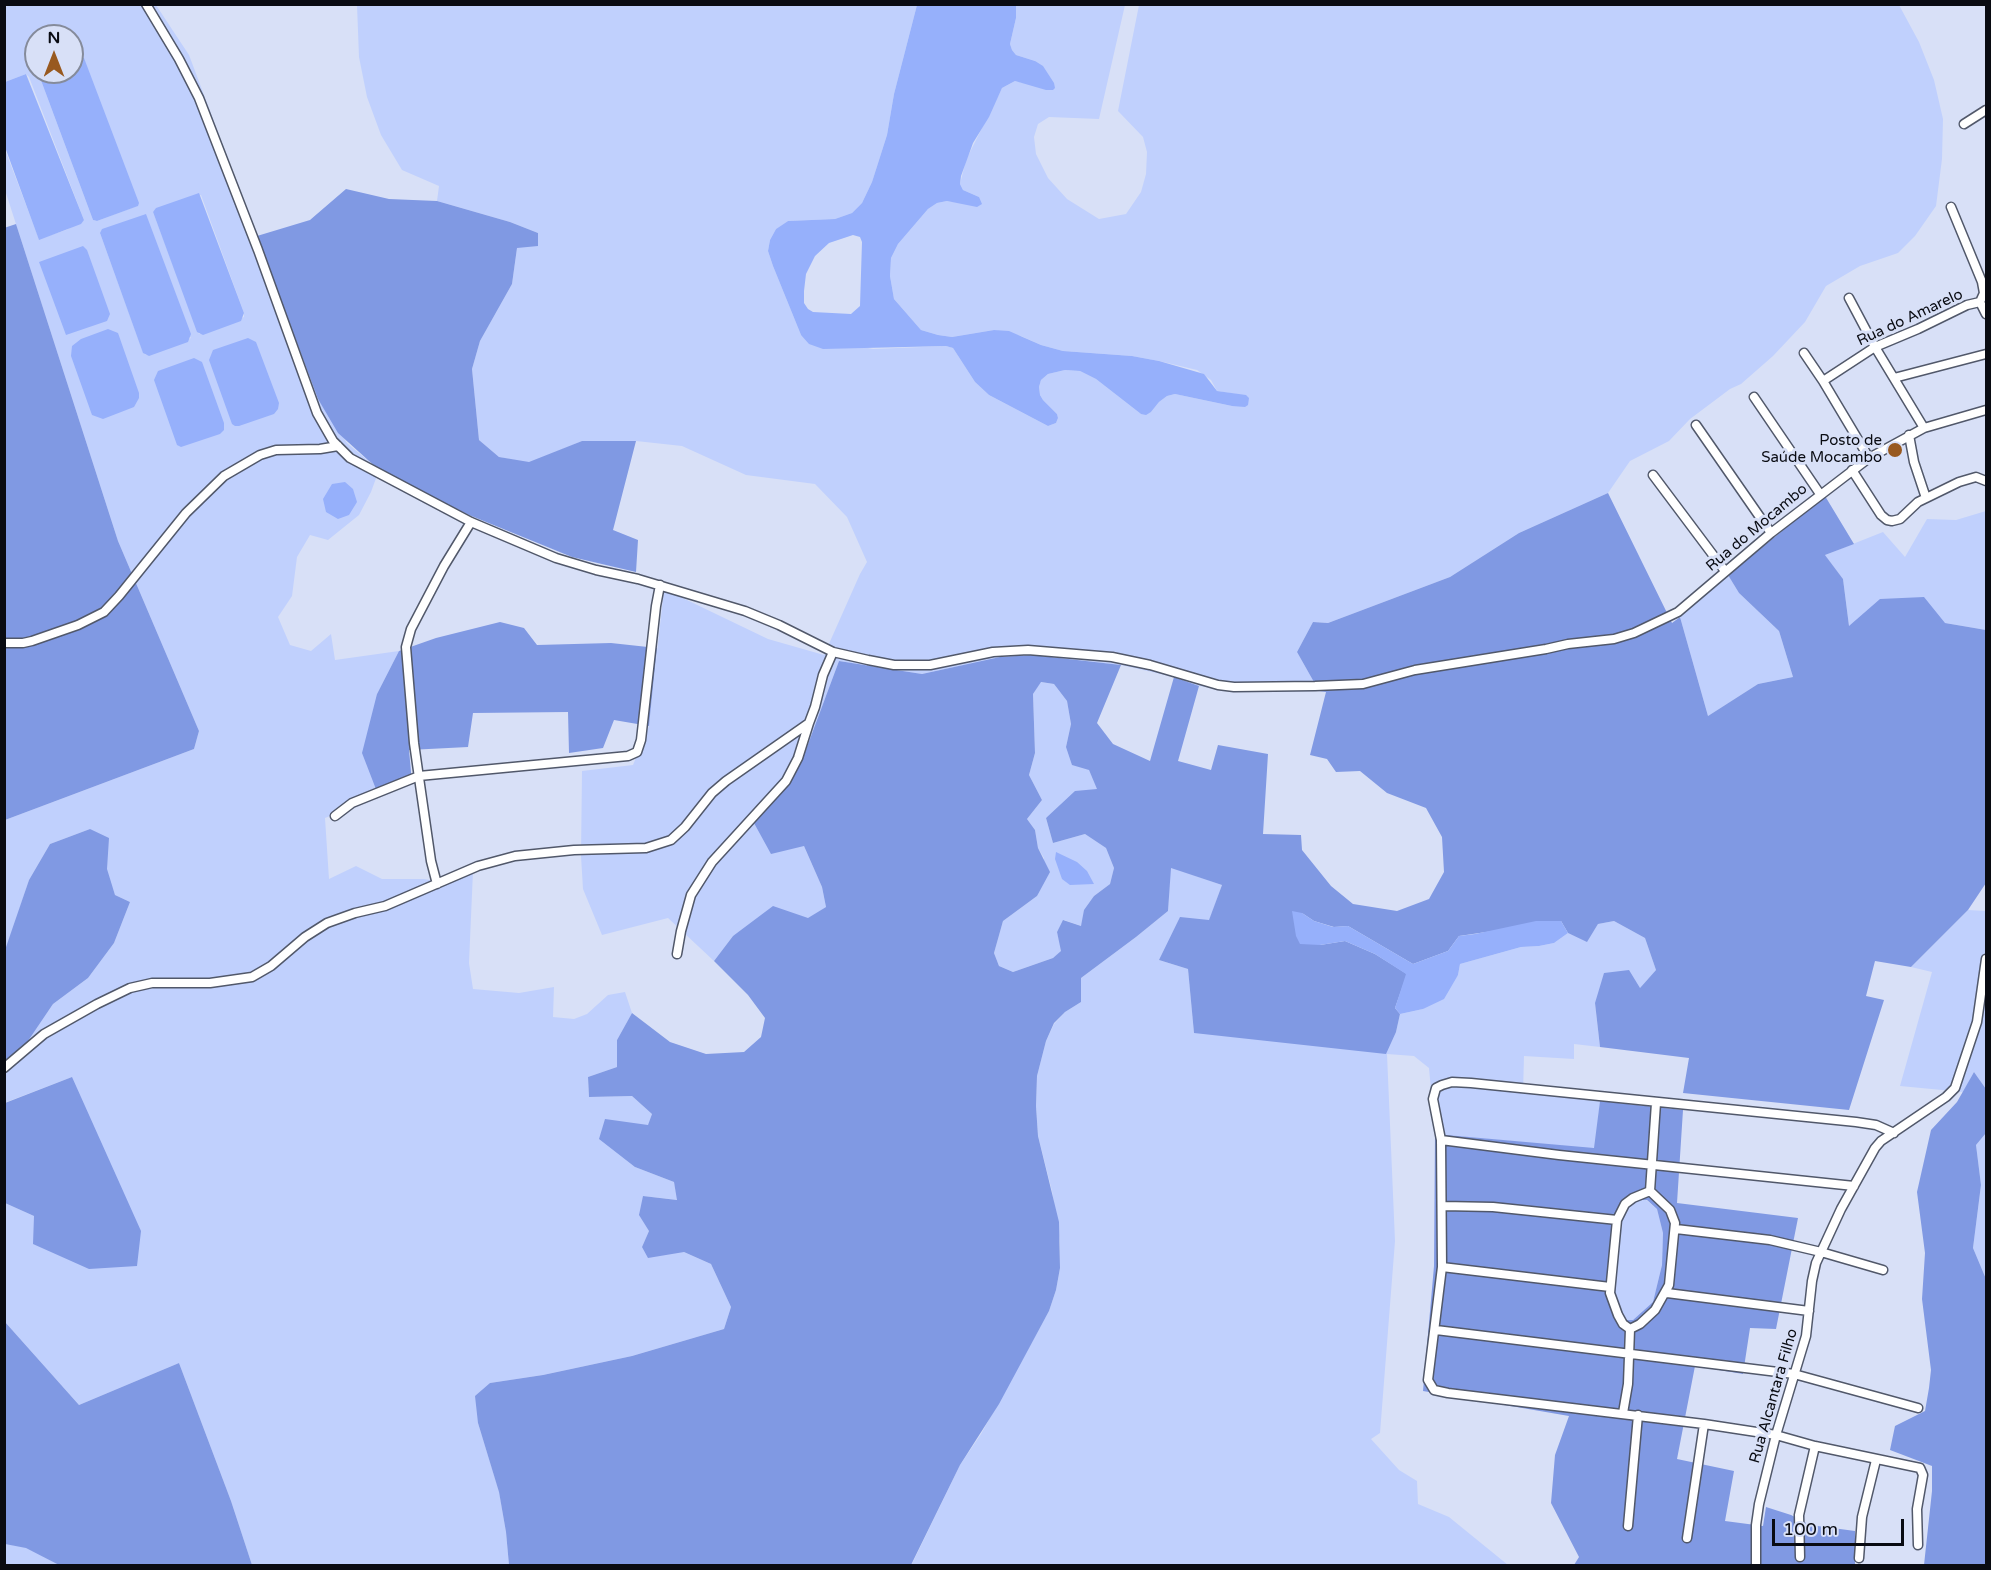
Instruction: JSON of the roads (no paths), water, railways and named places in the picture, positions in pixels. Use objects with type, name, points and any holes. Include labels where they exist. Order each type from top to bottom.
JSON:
[{"type":"street","points":[[4,643],[32,641],[78,625],[104,612],[186,513],[224,476],[260,455],[276,450],[320,449],[338,446],[317,413],[258,250],[199,98],[146,4]]},
{"type":"street","points":[[1964,124],[1986,110]]},
{"type":"street","points":[[1951,207],[1982,282],[1984,293],[1980,302],[1986,314]]},
{"type":"street","points":[[1849,298],[1875,347],[1924,428]]},
{"type":"street","name":"Rua do Amarelo","points":[[1823,381],[1875,347],[1961,308],[1980,302]]},
{"type":"street","points":[[1804,353],[1869,458]]},
{"type":"street","points":[[1894,378],[1986,354]]},
{"type":"street","points":[[1754,398],[1820,494]]},
{"type":"street","name":"Rua do Mocambo","points":[[338,446],[358,462],[471,522],[556,558],[660,585],[745,611],[833,652],[887,664],[918,666],[942,664],[1004,650],[1028,650],[1118,658],[1234,687],[1363,684],[1415,670],[1568,644],[1614,639],[1634,633],[1678,612],[1771,533],[1869,458],[1924,428],[1986,410]]},
{"type":"street","points":[[1696,425],[1771,533]]},
{"type":"street","points":[[1909,435],[1914,462],[1926,498]]},
{"type":"street","points":[[1852,470],[1881,515],[1892,521],[1900,519],[1917,502],[1968,478],[1979,478],[1986,482]]},
{"type":"street","points":[[1653,475],[1725,571]]},
{"type":"street","points":[[437,884],[431,861],[414,743],[406,642],[444,566],[471,522]]},
{"type":"street","points":[[335,816],[352,803],[419,776],[628,756],[637,752],[660,585]]},
{"type":"street","points":[[677,954],[691,895],[712,862],[786,781],[798,758],[823,675],[833,652]]},
{"type":"street","points":[[4,1068],[44,1034],[130,988],[152,983],[210,982],[252,977],[271,966],[305,937],[327,923],[355,912],[384,906],[478,866],[515,856],[574,850],[646,849],[666,843],[685,827],[712,793],[726,781],[809,723]]},
{"type":"street","name":"Rua Alcantara Filho","points":[[1756,1566],[1756,1525],[1759,1504],[1776,1435],[1806,1336],[1812,1276],[1821,1252],[1875,1148],[1881,1141],[1946,1097],[1955,1088],[1977,1022],[1986,959]]},
{"type":"street","points":[[1894,1133],[1876,1125],[1856,1122],[1452,1082],[1436,1088],[1434,1094],[1441,1140],[1442,1267],[1428,1380],[1434,1390],[1448,1394],[1623,1413],[1776,1435],[1876,1460],[1915,1466],[1923,1470],[1917,1509],[1918,1545]]},
{"type":"street","points":[[1650,1191],[1656,1103]]},
{"type":"street","points":[[1441,1140],[1559,1155],[1854,1186]]},
{"type":"street","points":[[1630,1329],[1623,1324],[1614,1307],[1610,1287],[1617,1220],[1625,1204],[1638,1195],[1650,1191]]},
{"type":"street","points":[[1630,1329],[1650,1316],[1667,1293],[1669,1285],[1676,1229],[1674,1218],[1670,1210],[1650,1191]]},
{"type":"street","points":[[1443,1206],[1493,1207],[1617,1220]]},
{"type":"street","points":[[1676,1229],[1762,1239],[1821,1252],[1883,1270]]},
{"type":"street","points":[[1442,1267],[1610,1287]]},
{"type":"street","points":[[1667,1293],[1809,1311]]},
{"type":"street","points":[[1623,1413],[1628,1384],[1630,1329]]},
{"type":"street","points":[[1436,1330],[1794,1374],[1918,1408]]},
{"type":"street","points":[[1628,1526],[1638,1415]]},
{"type":"street","points":[[1687,1538],[1704,1424]]},
{"type":"street","points":[[1800,1557],[1800,1508],[1815,1446]]},
{"type":"street","points":[[1859,1558],[1862,1517],[1876,1460]]},
{"type":"place","name":"Posto de Saúde Mocambo","points":[[1895,450]]}]
